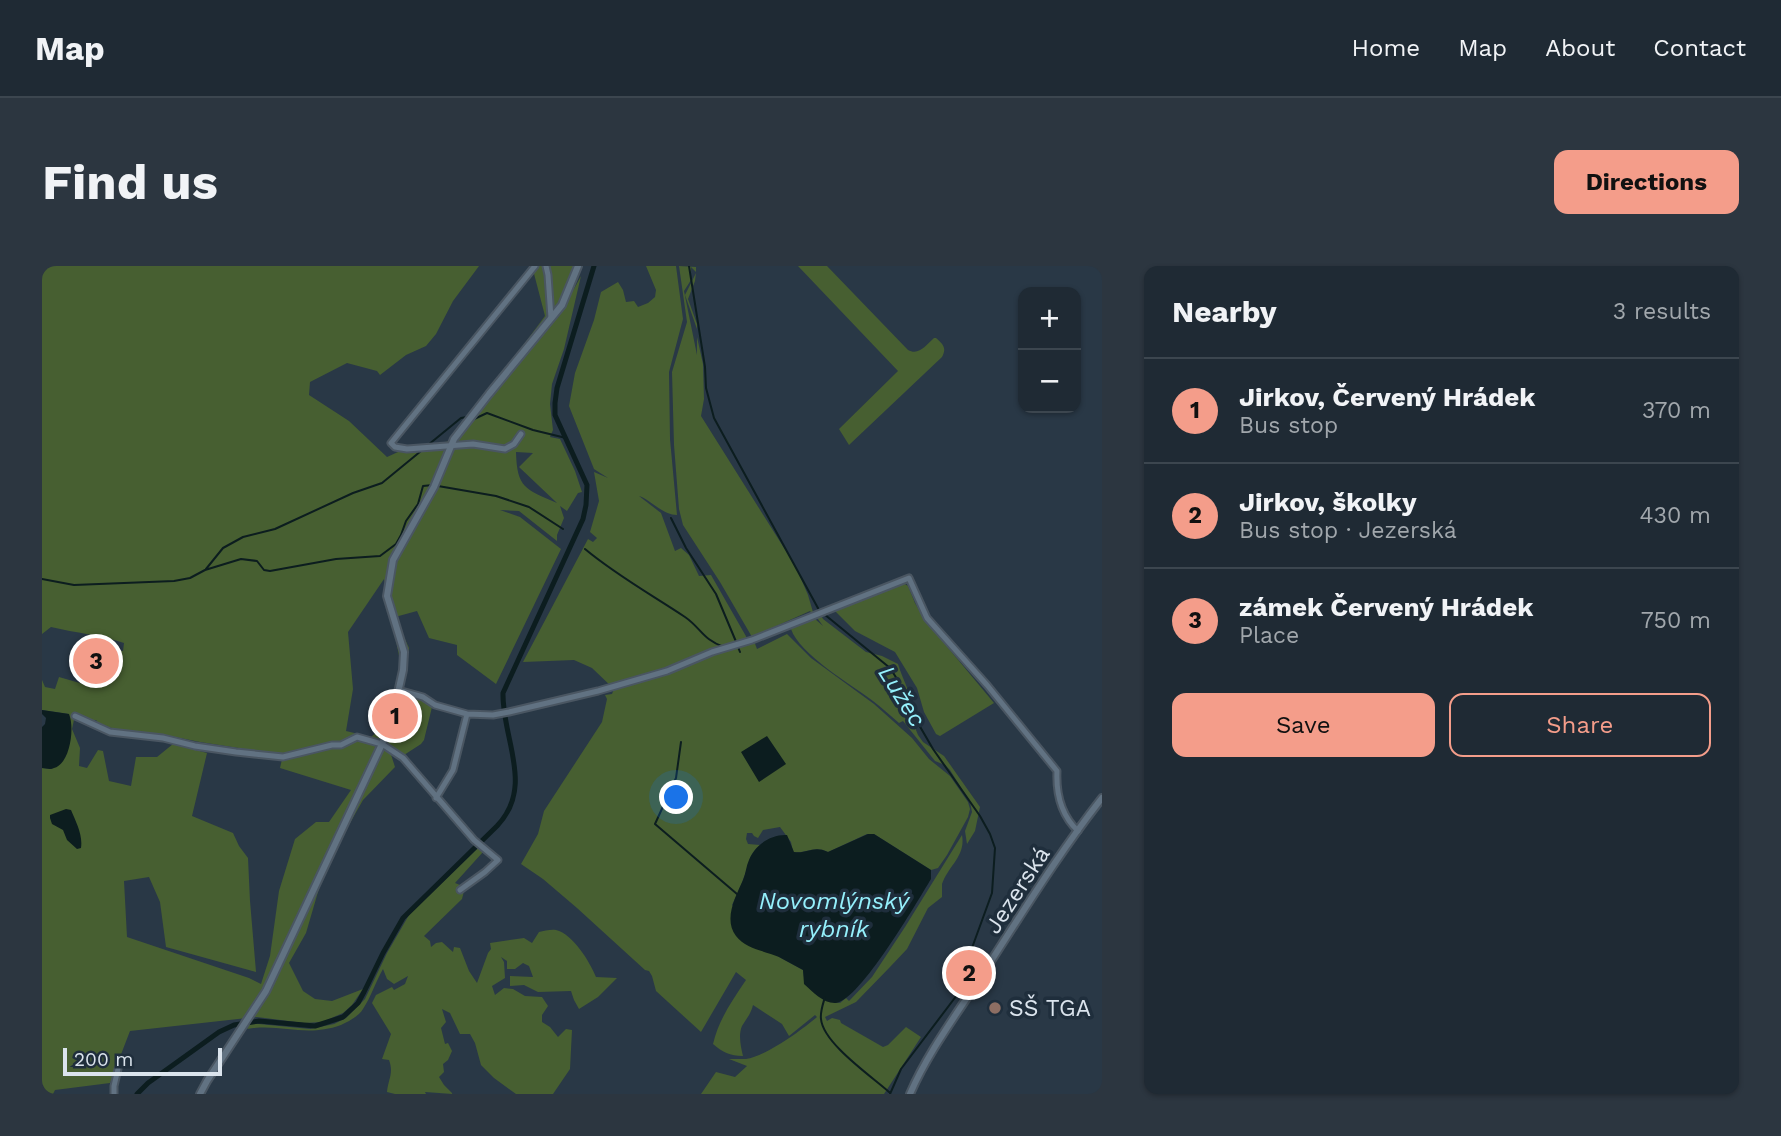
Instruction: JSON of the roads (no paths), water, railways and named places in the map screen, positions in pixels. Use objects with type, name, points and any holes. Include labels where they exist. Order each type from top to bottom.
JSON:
[{"type":"street","points":[[521,434],[505,449],[473,443],[407,449],[395,447],[391,443],[535,266]]},
{"type":"street","points":[[546,266],[551,318]]},
{"type":"street","points":[[201,1094],[266,991],[382,744],[403,670],[404,652],[387,596],[393,560],[436,483],[452,444],[562,305],[578,266]]},
{"type":"street","points":[[398,690],[467,714],[497,715],[667,671],[909,578],[928,618],[1057,771],[1056,782],[1064,814],[1078,831]]},
{"type":"street","points":[[436,798],[453,770],[467,714]]},
{"type":"street","points":[[75,716],[110,732],[283,757],[341,745],[357,737],[382,744],[403,758],[474,841],[498,860],[460,890]]},
{"type":"street","name":"Jezerská","points":[[910,1094],[937,1045],[1040,885],[1102,798]]},
{"type":"street","points":[[114,1094],[118,1069]]},
{"type":"water","points":[[42,710],[69,714],[71,720],[67,753],[59,765],[51,769],[42,768],[42,727],[46,718]]},
{"type":"water","points":[[767,736],[786,764],[759,782],[741,752]]},
{"type":"water","points":[[66,809],[71,810],[77,824],[81,848],[77,849],[67,840],[63,830],[52,824],[50,815]]},
{"type":"water","name":"Novomlýnský rybník","points":[[868,834],[874,834],[931,870],[931,879],[901,928],[859,986],[836,1003],[827,1002],[804,984],[803,970],[740,940],[732,929],[732,908],[748,862],[759,845],[770,839],[787,835],[794,852],[818,849],[828,852]]},
{"type":"waterway","points":[[137,1094],[148,1083],[219,1032],[234,1025],[259,1021],[315,1026],[343,1017],[358,1003],[403,918],[497,826],[508,811],[514,795],[515,778],[503,693],[583,519],[586,505],[587,485],[555,415],[555,403],[557,388],[594,266]]},
{"type":"waterway","name":"Lužec","points":[[689,266],[706,388],[714,418],[819,610]]},
{"type":"waterway","points":[[472,420],[487,413],[533,430],[566,438]]},
{"type":"waterway","points":[[428,445],[461,418],[467,417]]},
{"type":"waterway","points":[[206,569],[223,548],[243,537],[275,529],[353,493],[382,483],[421,451]]},
{"type":"waterway","points":[[42,579],[74,585],[174,581],[190,578],[205,570],[241,559],[257,561],[264,570],[270,571],[336,559],[380,556],[396,544],[406,521],[418,504],[423,486],[433,485]]},
{"type":"waterway","points":[[438,486],[496,496],[529,507],[563,529]]},
{"type":"waterway","points":[[671,518],[686,548],[716,594],[737,644]]},
{"type":"waterway","points":[[585,549],[685,617],[711,641],[724,647]]},
{"type":"waterway","name":"Lužec","points":[[824,614],[890,668],[933,749],[980,816],[995,848],[992,893],[957,995],[901,1069],[890,1094]]},
{"type":"waterway","points":[[729,648],[738,647],[740,652]]},
{"type":"waterway","points":[[681,742],[676,778],[655,824],[737,894]]},
{"type":"waterway","points":[[825,997],[821,1019],[830,1038],[889,1092]]},
{"type":"place","name":"zámek Červený Hrádek","points":[[96,661]]},
{"type":"place","name":"Jirkov, Červený Hrádek","points":[[395,716]]},
{"type":"place","name":"Jirkov, školky","points":[[969,973]]},
{"type":"place","name":"SŠ TGA","points":[[995,1008]]}]
